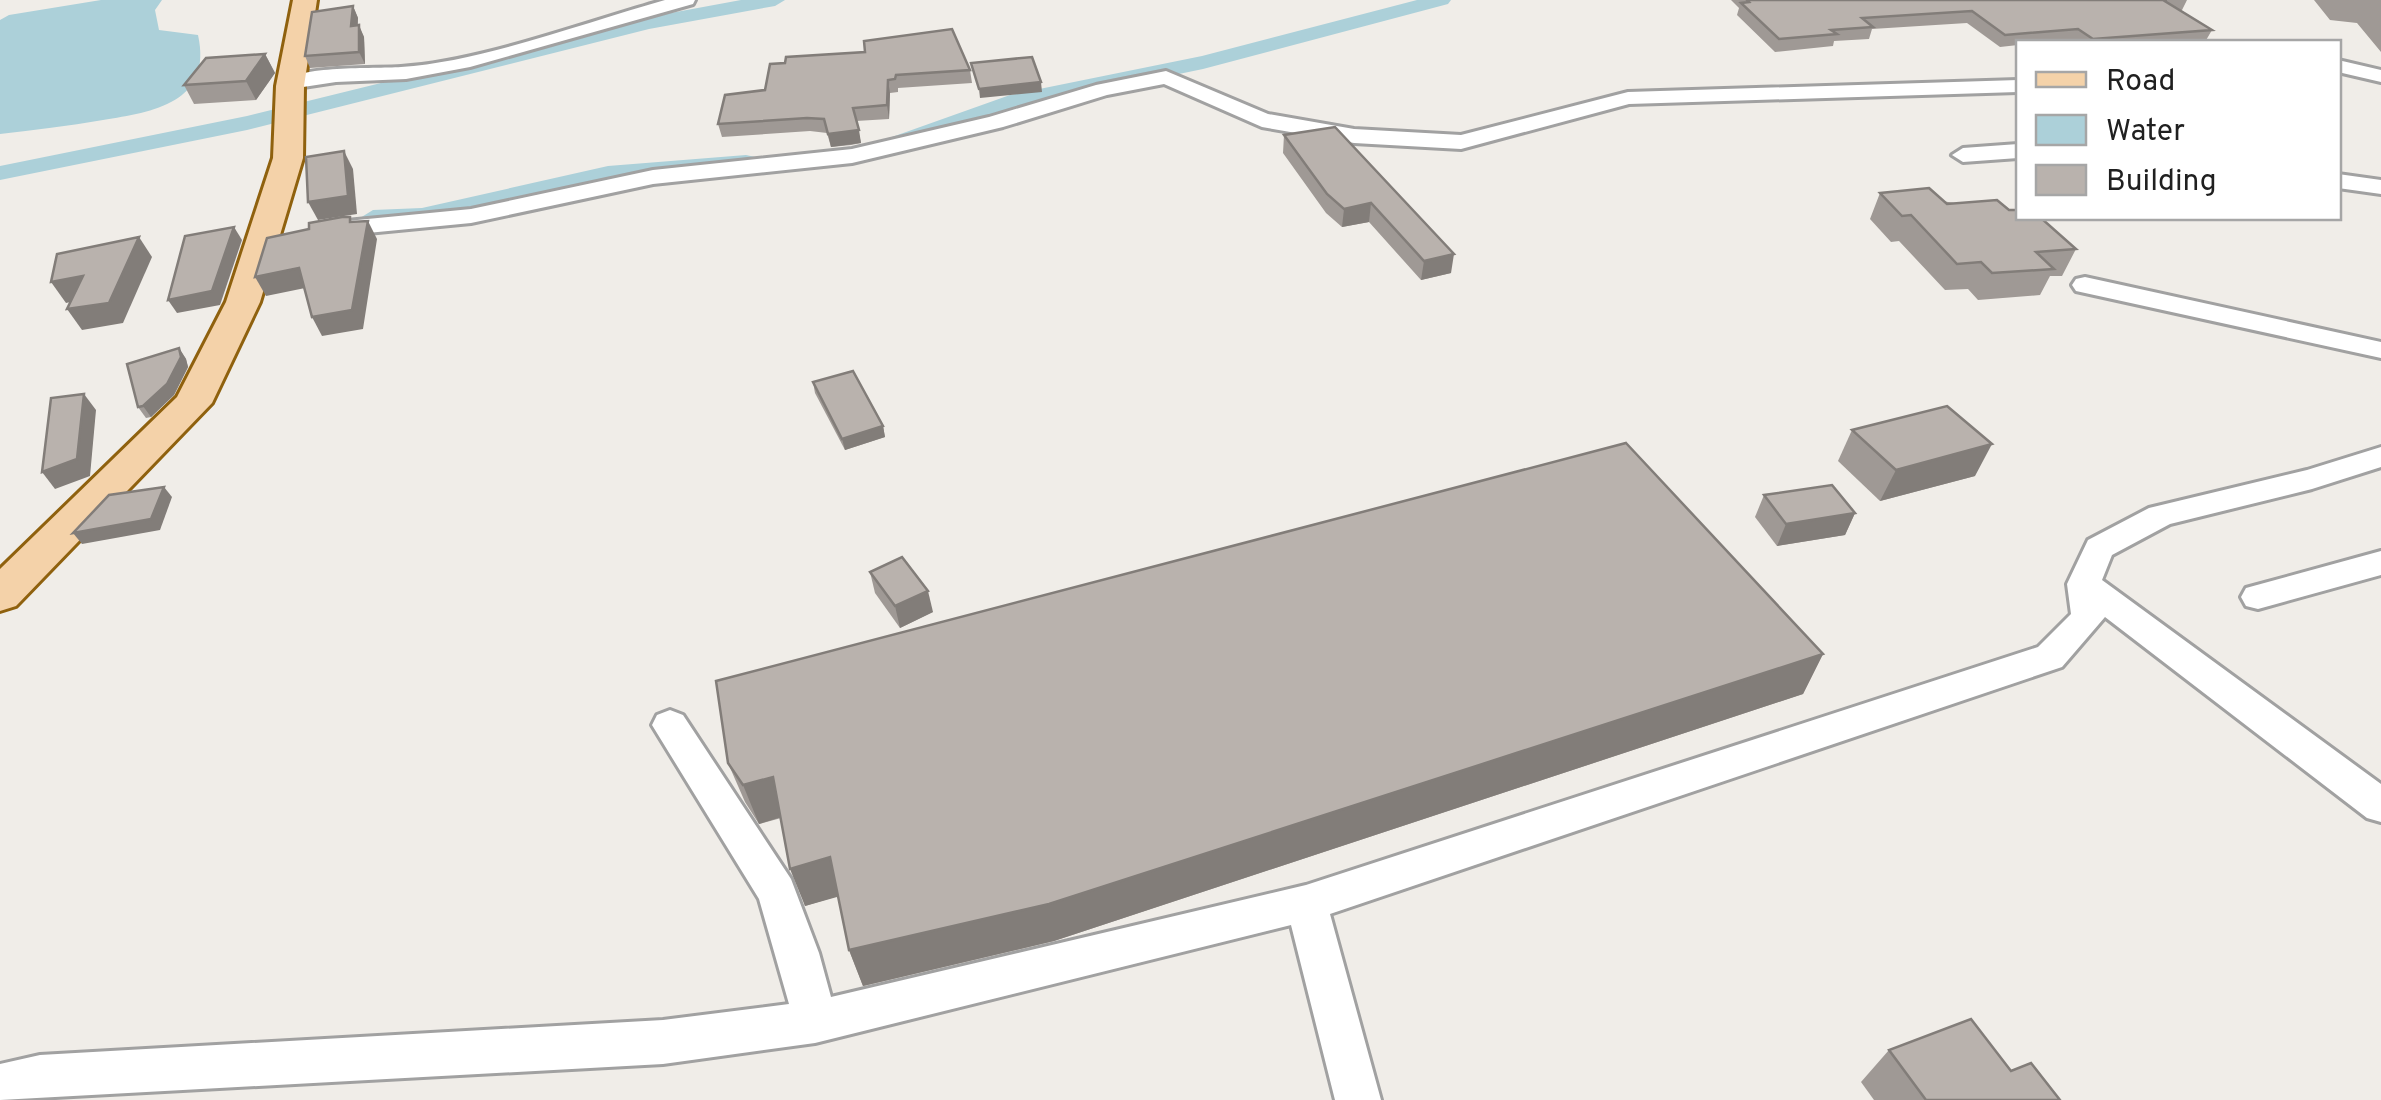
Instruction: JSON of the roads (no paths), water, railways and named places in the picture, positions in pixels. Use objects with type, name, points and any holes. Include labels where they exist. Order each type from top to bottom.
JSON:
[{"type":"main road","points":[[0,595],[193,403],[280,238],[290,84],[305,0]]},
{"type":"street","points":[[290,84],[336,76],[406,73],[470,61],[686,0]]},
{"type":"street","points":[[2341,67],[2381,76]]},
{"type":"street","points":[[280,238],[351,225],[470,216],[653,177],[852,156],[995,122],[1102,89],[1166,77],[1262,120],[1354,136],[1461,142],[1628,98],[2016,86]]},
{"type":"street","points":[[1963,155],[2016,152]]},
{"type":"street","points":[[2341,181],[2381,188]]},
{"type":"street","points":[[2085,286],[2381,350]]},
{"type":"street","points":[[0,1086],[40,1078],[662,1042],[815,1022],[1306,903],[2050,657],[2088,617],[2084,584],[2100,548],[2160,516],[2312,480],[2381,457]]},
{"type":"street","points":[[2258,597],[2381,563]]},
{"type":"street","points":[[2084,584],[2381,806]]},
{"type":"street","points":[[670,725],[777,892],[798,953],[815,1022]]},
{"type":"street","points":[[1306,903],[1358,1100]]},
{"type":"water","points":[[101,0],[162,0],[155,10],[159,30],[198,35],[197,76],[188,90],[159,108],[141,113],[0,134],[0,20],[9,15]]},
{"type":"waterway","points":[[0,173],[247,123],[649,23],[775,0]]},
{"type":"waterway","points":[[887,147],[1018,100],[1203,62],[1441,0]]},
{"type":"waterway","points":[[373,218],[422,216],[608,173],[746,162]]}]
